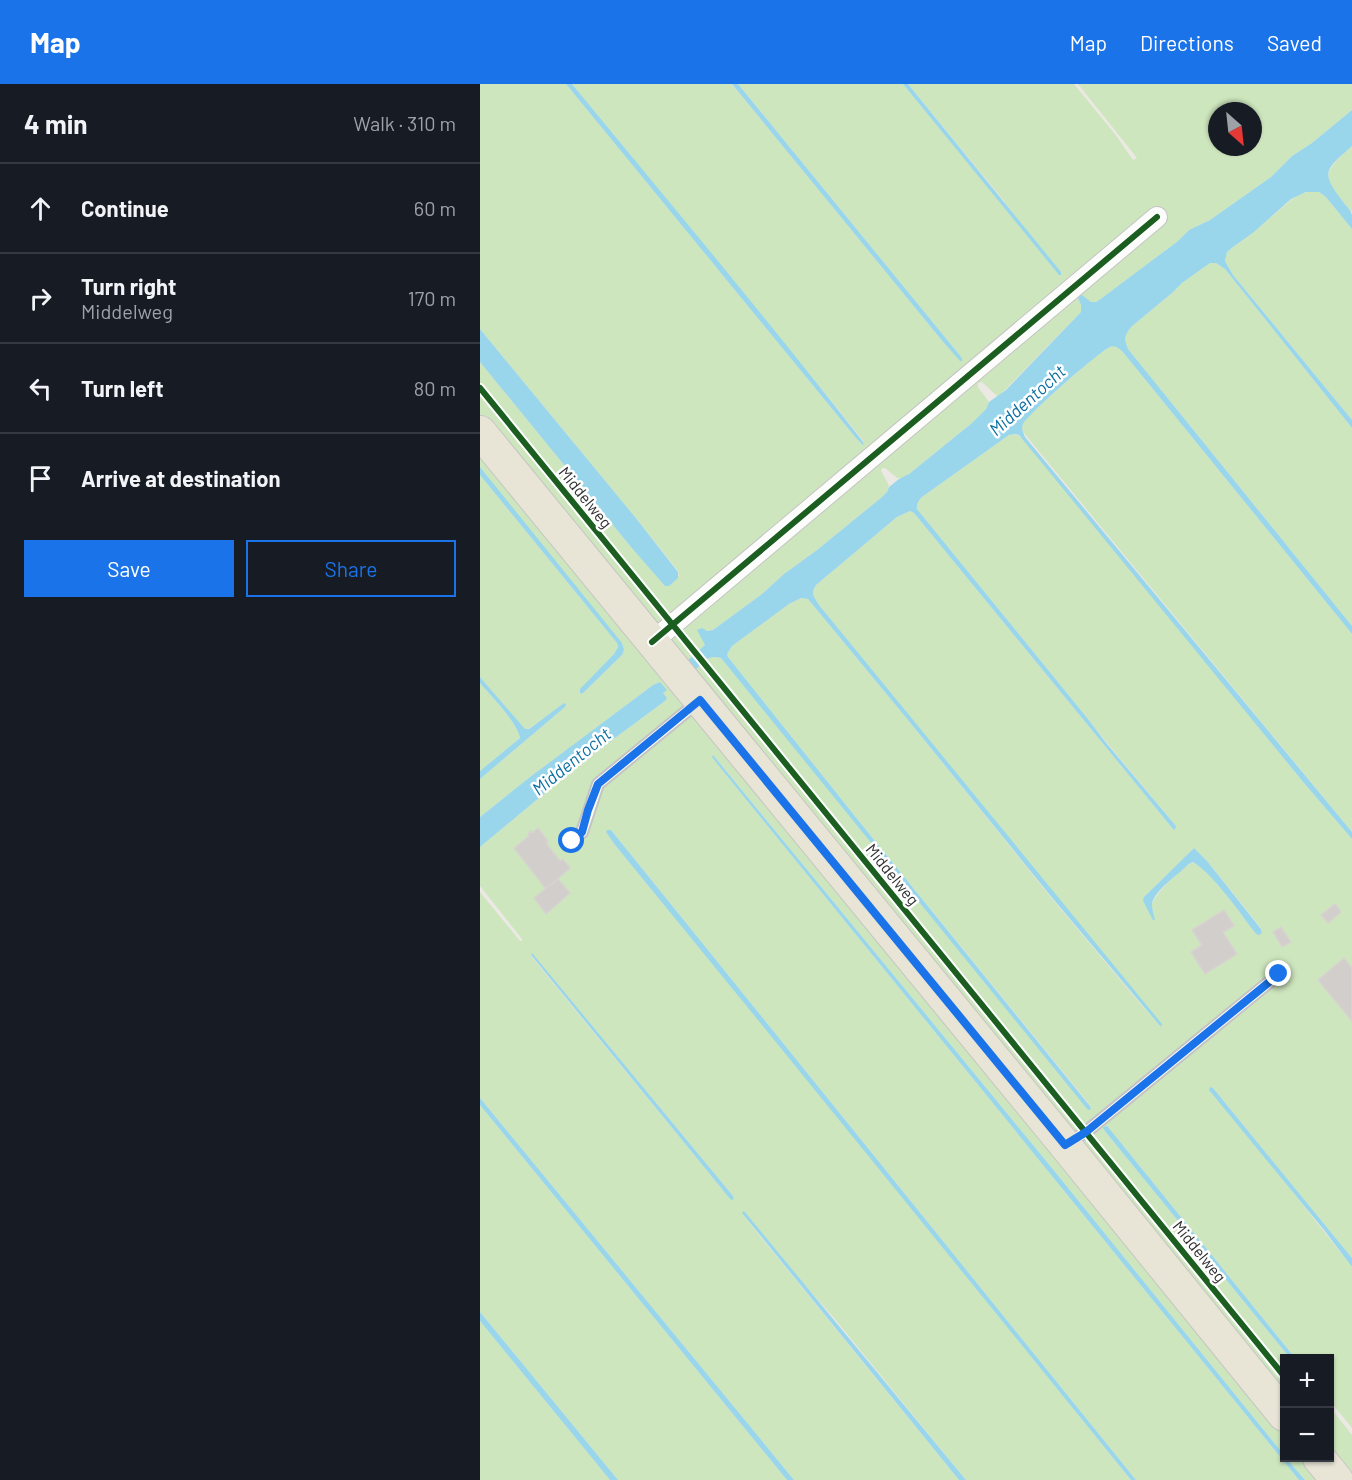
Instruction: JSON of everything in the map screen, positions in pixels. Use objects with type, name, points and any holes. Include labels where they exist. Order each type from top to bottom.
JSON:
[{"type":"main road","points":[[480,432],[1280,1410]]},
{"type":"main road","points":[[1322,1462],[1337,1480]]},
{"type":"street","points":[[652,642],[1156,217]]},
{"type":"lane","points":[[572,841],[582,832],[598,784],[700,700]]},
{"type":"lane","points":[[1065,1145],[1086,1132],[1279,974]]},
{"type":"green space","points":[[480,84],[566,84],[856,438],[864,444],[572,84],[732,84],[939,337],[962,361],[962,358],[738,84],[903,84],[1059,274],[1000,196],[908,84],[1074,84],[1133,160],[1137,158],[1078,84],[1352,84],[1352,110],[1312,143],[1292,156],[1271,177],[1210,220],[1189,230],[1178,241],[1102,298],[1091,302],[1082,296],[1078,298],[1081,312],[1000,395],[997,396],[982,382],[978,383],[978,387],[989,402],[986,409],[972,423],[904,478],[897,478],[882,468],[881,471],[889,485],[882,497],[762,594],[713,630],[698,630],[705,645],[695,670],[709,658],[721,658],[1091,1109],[728,657],[727,654],[732,646],[789,604],[801,598],[808,599],[1054,901],[1160,1027],[812,594],[816,585],[897,517],[910,511],[914,513],[1175,830],[1176,826],[917,509],[917,504],[922,497],[1009,435],[1014,434],[1024,440],[1352,839],[1352,1258],[1210,1087],[1352,1267],[1352,1428],[1334,1406],[1334,1354],[1292,1354],[1117,1138],[1104,1130],[1287,1354],[1280,1354],[1280,1450],[713,755],[723,771],[1280,1457],[1280,1462],[1284,1462],[1299,1480],[1136,1480],[611,830],[607,832],[615,845],[1131,1480],[966,1480],[834,1318],[742,1214],[959,1480],[794,1480],[480,1098],[480,892],[520,941],[522,939],[480,886],[480,847],[581,763],[665,701],[660,682],[653,685],[480,817],[480,779],[565,707],[564,704],[528,729],[524,729],[480,677],[480,475],[617,643],[618,647],[614,654],[581,689],[580,693],[582,694],[622,655],[624,650],[480,467],[480,362],[631,547],[679,576],[678,571],[480,329]],"holes":[[[1194,848],[1261,928],[1262,933],[1256,934],[1218,885],[1193,862],[1170,881],[1152,904],[1144,897]],[[532,954],[733,1196],[734,1199],[722,1189],[531,956]]]},
{"type":"green space","points":[[1352,146],[1352,212],[1328,179],[1333,165]]},
{"type":"green space","points":[[1310,191],[1319,192],[1326,197],[1352,229],[1352,420],[1233,275],[1225,261],[1227,252],[1233,247],[1292,199]]},
{"type":"green space","points":[[1210,263],[1216,263],[1225,269],[1352,428],[1352,626],[1128,349],[1125,338],[1131,327],[1182,283]]},
{"type":"green space","points":[[1112,346],[1122,351],[1352,634],[1352,832],[1023,432],[1023,422],[1037,408],[1098,354]]},
{"type":"green space","points":[[480,683],[509,717],[520,738],[480,771]]},
{"type":"green space","points":[[480,1105],[787,1480],[618,1480],[480,1312]]},
{"type":"green space","points":[[480,1321],[610,1480],[480,1480]]},
{"type":"green space","points":[[1334,1412],[1352,1435],[1352,1480],[1305,1480],[1289,1462],[1334,1462]]},
{"type":"water","points":[[566,84],[572,84],[756,307],[864,443],[863,445],[856,438]]},
{"type":"water","points":[[732,84],[738,84],[962,358],[962,361],[939,337]]},
{"type":"water","points":[[903,84],[908,84],[1061,272],[1061,275],[1059,275]]},
{"type":"water","name":"Middentocht","points":[[1352,110],[1352,146],[1331,167],[1329,178],[1336,193],[1350,210],[1352,229],[1326,197],[1319,192],[1306,192],[1291,199],[1254,232],[1227,252],[1225,261],[1233,275],[1352,420],[1352,428],[1225,269],[1216,263],[1210,263],[1182,283],[1131,327],[1125,340],[1128,349],[1352,626],[1352,634],[1118,348],[1110,347],[1079,371],[1027,418],[1022,430],[1025,437],[1352,832],[1352,839],[1019,435],[1009,435],[922,497],[917,504],[917,509],[1176,826],[1175,830],[914,513],[910,511],[897,517],[816,585],[813,591],[819,605],[1162,1024],[1161,1027],[808,599],[801,598],[789,604],[732,646],[727,654],[1090,1106],[1091,1109],[1088,1110],[721,658],[709,658],[695,670],[687,661],[705,645],[697,630],[702,628],[707,631],[713,630],[762,594],[882,497],[889,487],[909,474],[972,423],[986,409],[989,402],[1006,390],[1081,312],[1079,296],[1082,295],[1091,302],[1102,298],[1178,241],[1189,230],[1210,220],[1271,177],[1292,156],[1312,143]]},
{"type":"water","points":[[480,329],[678,572],[678,578],[669,586],[665,586],[631,547],[480,362]]},
{"type":"water","points":[[480,467],[622,643],[624,650],[622,655],[582,694],[580,689],[614,654],[618,647],[617,643],[480,475]]},
{"type":"water","points":[[480,677],[525,729],[529,729],[564,703],[566,704],[480,779],[480,771],[520,738],[509,717],[480,683]]},
{"type":"water","name":"Middentocht","points":[[660,682],[667,690],[663,693],[667,698],[665,701],[581,763],[480,847],[480,817],[530,777]]},
{"type":"water","points":[[713,755],[1056,1173],[1280,1450],[1280,1457],[723,771],[712,757]]},
{"type":"water","points":[[611,830],[1136,1480],[1131,1480],[615,845],[606,832]]},
{"type":"water","points":[[1194,848],[1207,861],[1262,933],[1256,934],[1218,885],[1193,862],[1157,894],[1152,905],[1155,920],[1153,920],[1143,901],[1144,897]]},
{"type":"water","points":[[532,953],[734,1199],[731,1200],[531,955]]},
{"type":"water","points":[[1210,1087],[1352,1258],[1352,1267],[1209,1090]]},
{"type":"water","points":[[480,1098],[794,1480],[787,1480],[480,1105]]},
{"type":"water","points":[[1107,1126],[1292,1354],[1287,1354],[1103,1127]]},
{"type":"water","points":[[744,1211],[966,1480],[959,1480],[742,1213]]},
{"type":"water","points":[[480,1312],[618,1480],[610,1480],[480,1321]]},
{"type":"water","points":[[1284,1462],[1289,1462],[1305,1480],[1299,1480]]},
{"type":"building","points":[[538,828],[560,861],[563,859],[570,868],[546,889],[514,848],[529,836],[531,831],[532,833]]},
{"type":"building","points":[[558,879],[570,893],[546,914],[534,898]]},
{"type":"building","points":[[1335,904],[1341,912],[1328,923],[1321,915]]},
{"type":"building","points":[[1224,910],[1234,926],[1223,932],[1237,954],[1205,974],[1191,952],[1202,945],[1192,930]]},
{"type":"building","points":[[1281,927],[1291,942],[1282,947],[1273,932]]},
{"type":"building","points":[[1344,958],[1352,968],[1352,1021],[1318,980]]},
{"type":"cycle path","points":[[652,642],[1157,217]]},
{"type":"cycle path","name":"Middelweg","points":[[480,388],[1280,1371]]},
{"type":"route","points":[[572,841],[582,832],[598,784],[700,700],[1065,1145],[1086,1132],[1279,974]]}]
